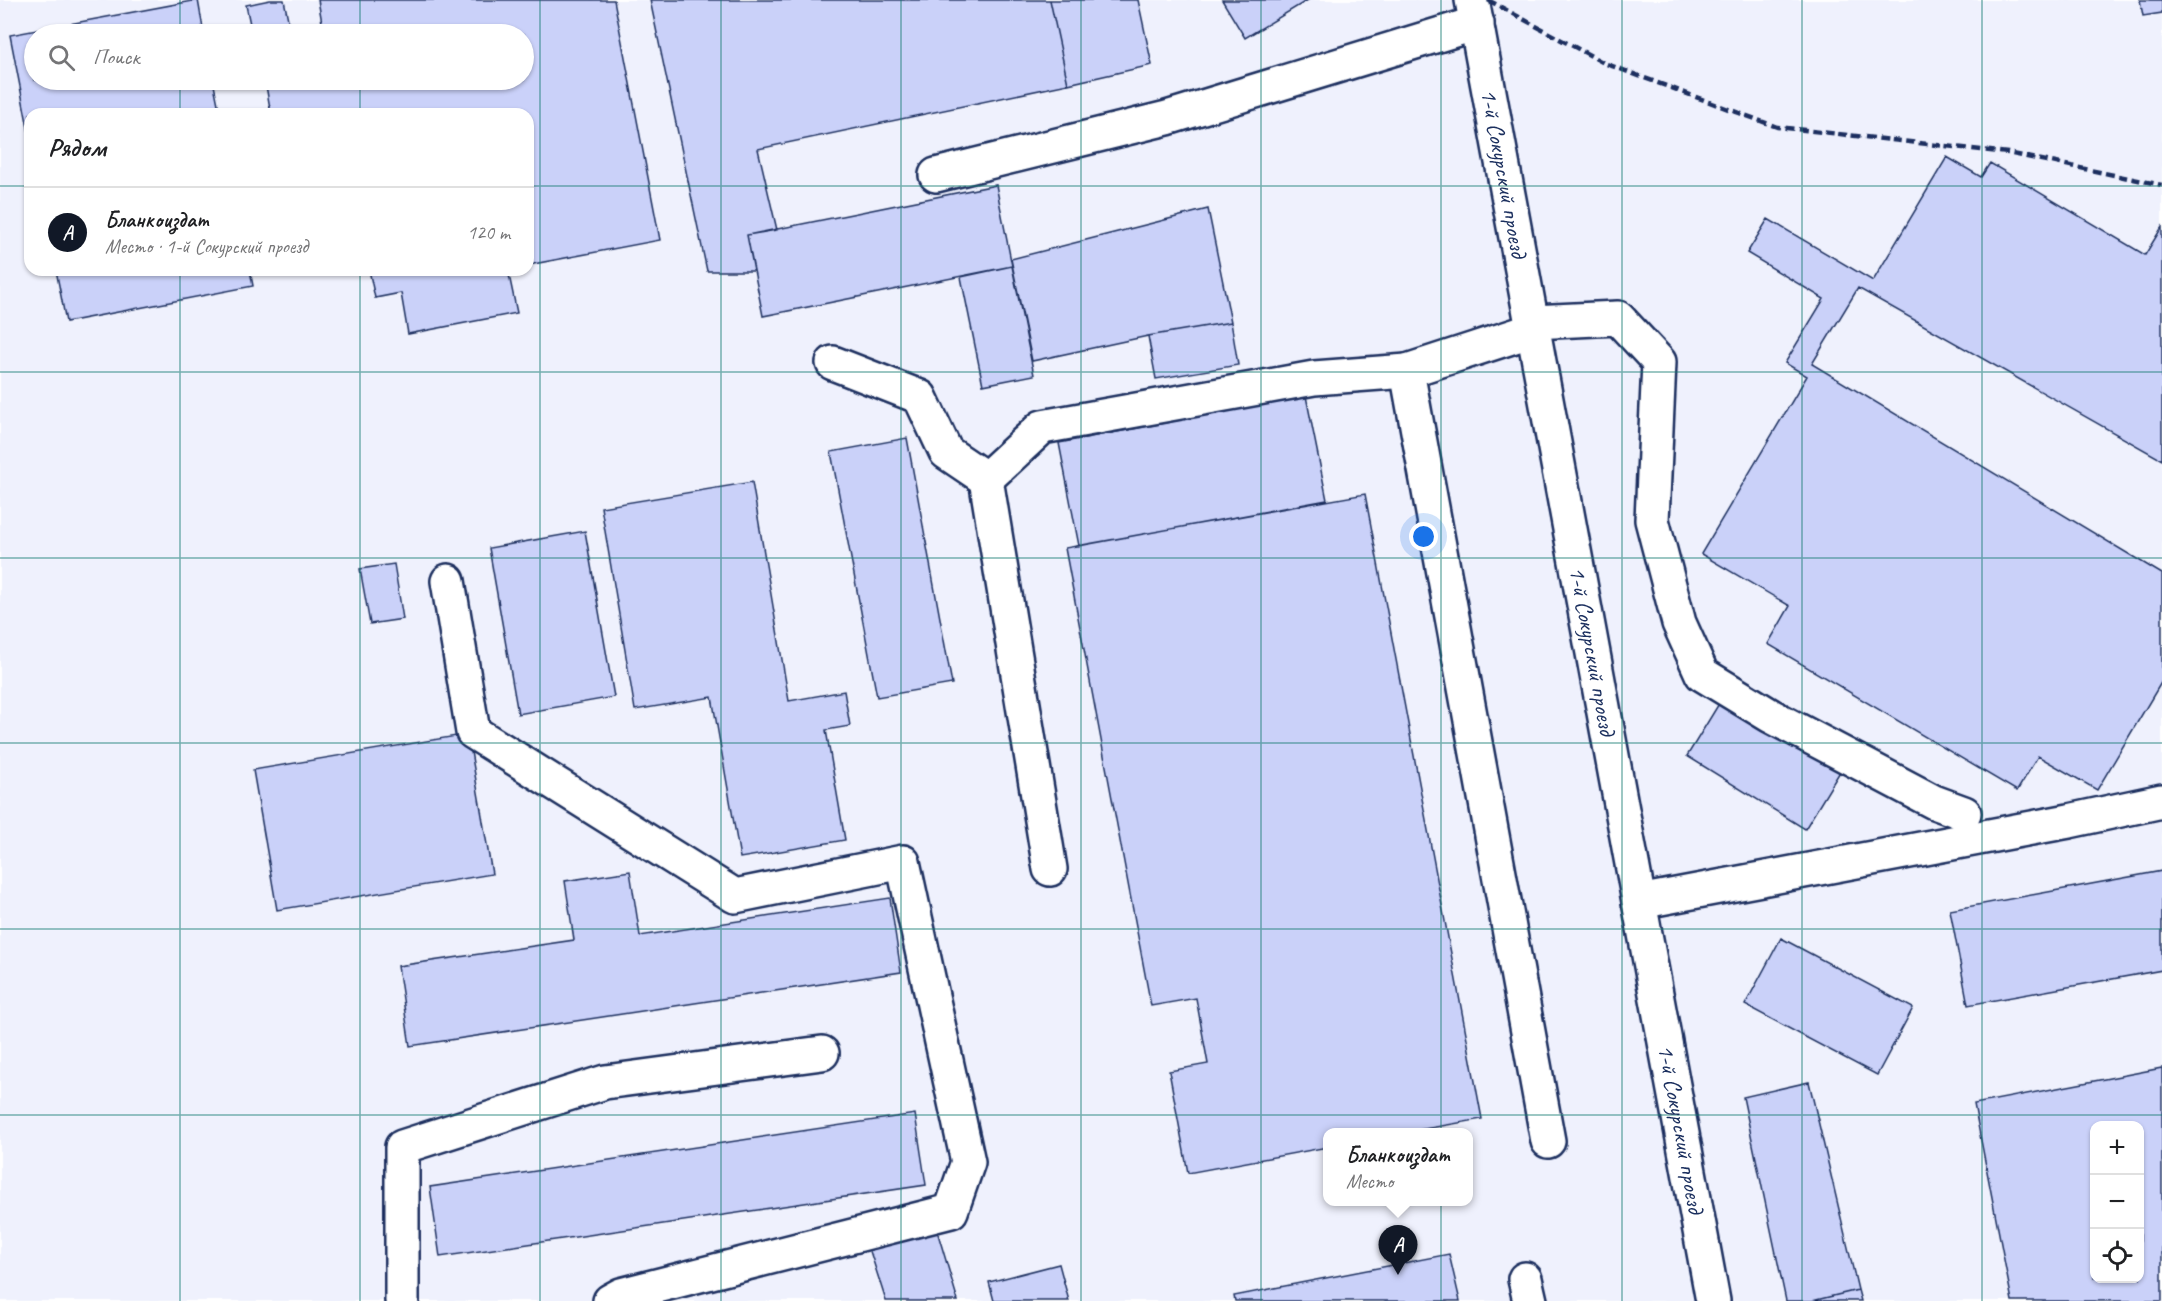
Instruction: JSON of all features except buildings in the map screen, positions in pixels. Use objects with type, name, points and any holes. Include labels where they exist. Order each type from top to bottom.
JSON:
[{"type":"street","points":[[936,175],[1167,118],[1475,12]]},
{"type":"street","name":"1-й Сокурский проезд","points":[[1475,12],[1713,1301]]},
{"type":"street","points":[[986,479],[1042,427],[1314,378],[1407,371],[1533,326],[1618,318],[1659,362],[1652,520],[1679,623],[1702,674],[1791,727],[1934,802],[1964,813]]},
{"type":"street","points":[[833,363],[920,397],[946,452],[986,479],[1050,869]]},
{"type":"street","points":[[1407,371],[1548,1141]]},
{"type":"street","points":[[448,581],[473,732],[735,897],[903,862],[968,1162],[951,1211],[621,1295],[610,1301]]},
{"type":"street","points":[[1639,902],[2069,821],[2160,798]]},
{"type":"street","points":[[402,1301],[402,1147],[605,1082],[822,1053]]},
{"type":"shaded area","points":[[0,0],[2162,0],[2162,1301],[0,1301]]},
{"type":"railway","points":[[1488,0],[1604,63],[1777,127],[2008,153],[2162,185]]},
{"type":"place","name":"Бланкоиздат","points":[[1398,1275]]}]
